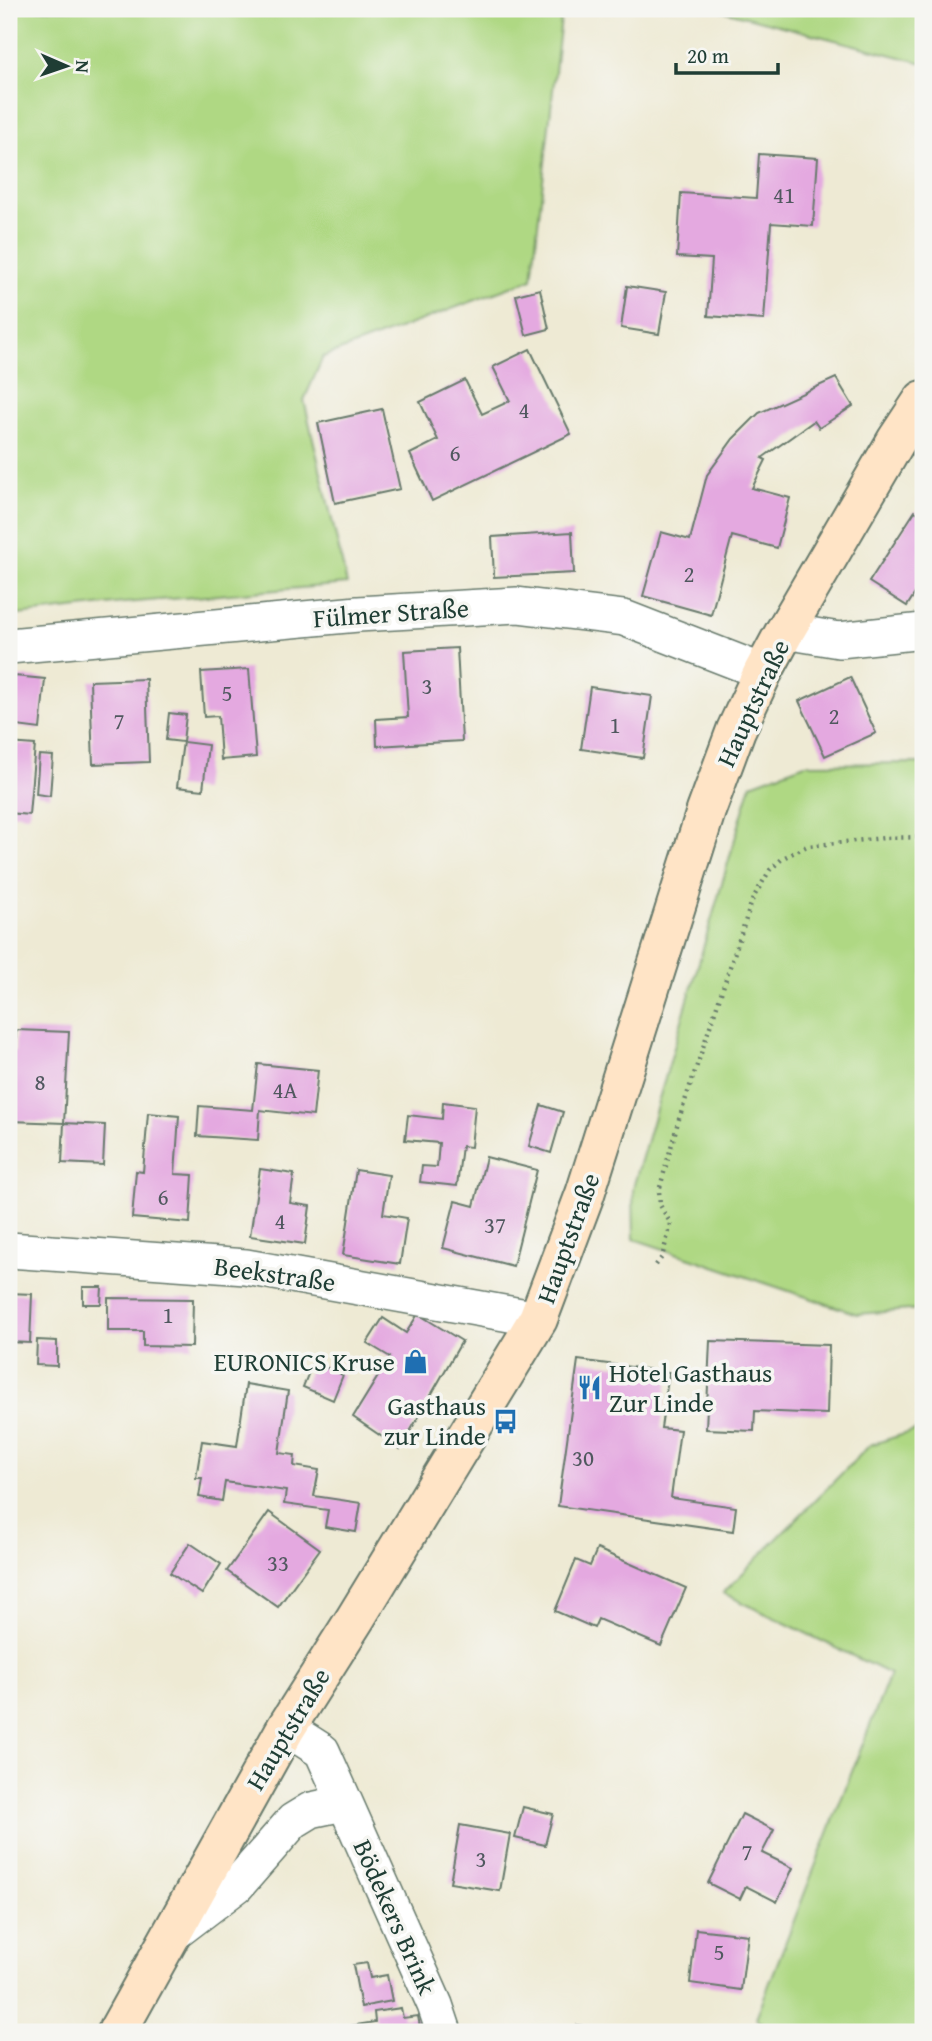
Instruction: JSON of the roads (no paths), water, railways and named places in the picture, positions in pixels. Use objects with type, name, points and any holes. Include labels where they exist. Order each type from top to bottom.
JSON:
[{"type":"main road","name":"Hauptstraße","points":[[117,2032],[286,1728],[538,1319],[585,1194],[706,811],[736,730],[785,631],[896,441],[923,400]]},
{"type":"street","name":"Fülmer Straße","points":[[9,646],[358,614],[517,605],[624,618],[763,672]]},
{"type":"street","points":[[785,631],[839,640],[923,631]]},
{"type":"street","name":"Beekstraße","points":[[9,1250],[246,1267],[538,1319]]},
{"type":"street","name":"Bödekers Brink","points":[[286,1728],[322,1751],[435,2005],[444,2032]]},
{"type":"street","points":[[170,1936],[237,1885],[293,1821],[311,1810],[344,1803]]},
{"type":"place","name":"EURONICS Kruse","points":[[415,1362]]},
{"type":"place","name":"Hotel Gasthaus Zur Linde","points":[[589,1388]]},
{"type":"place","name":"Gasthaus zur Linde","points":[[506,1421]]}]
